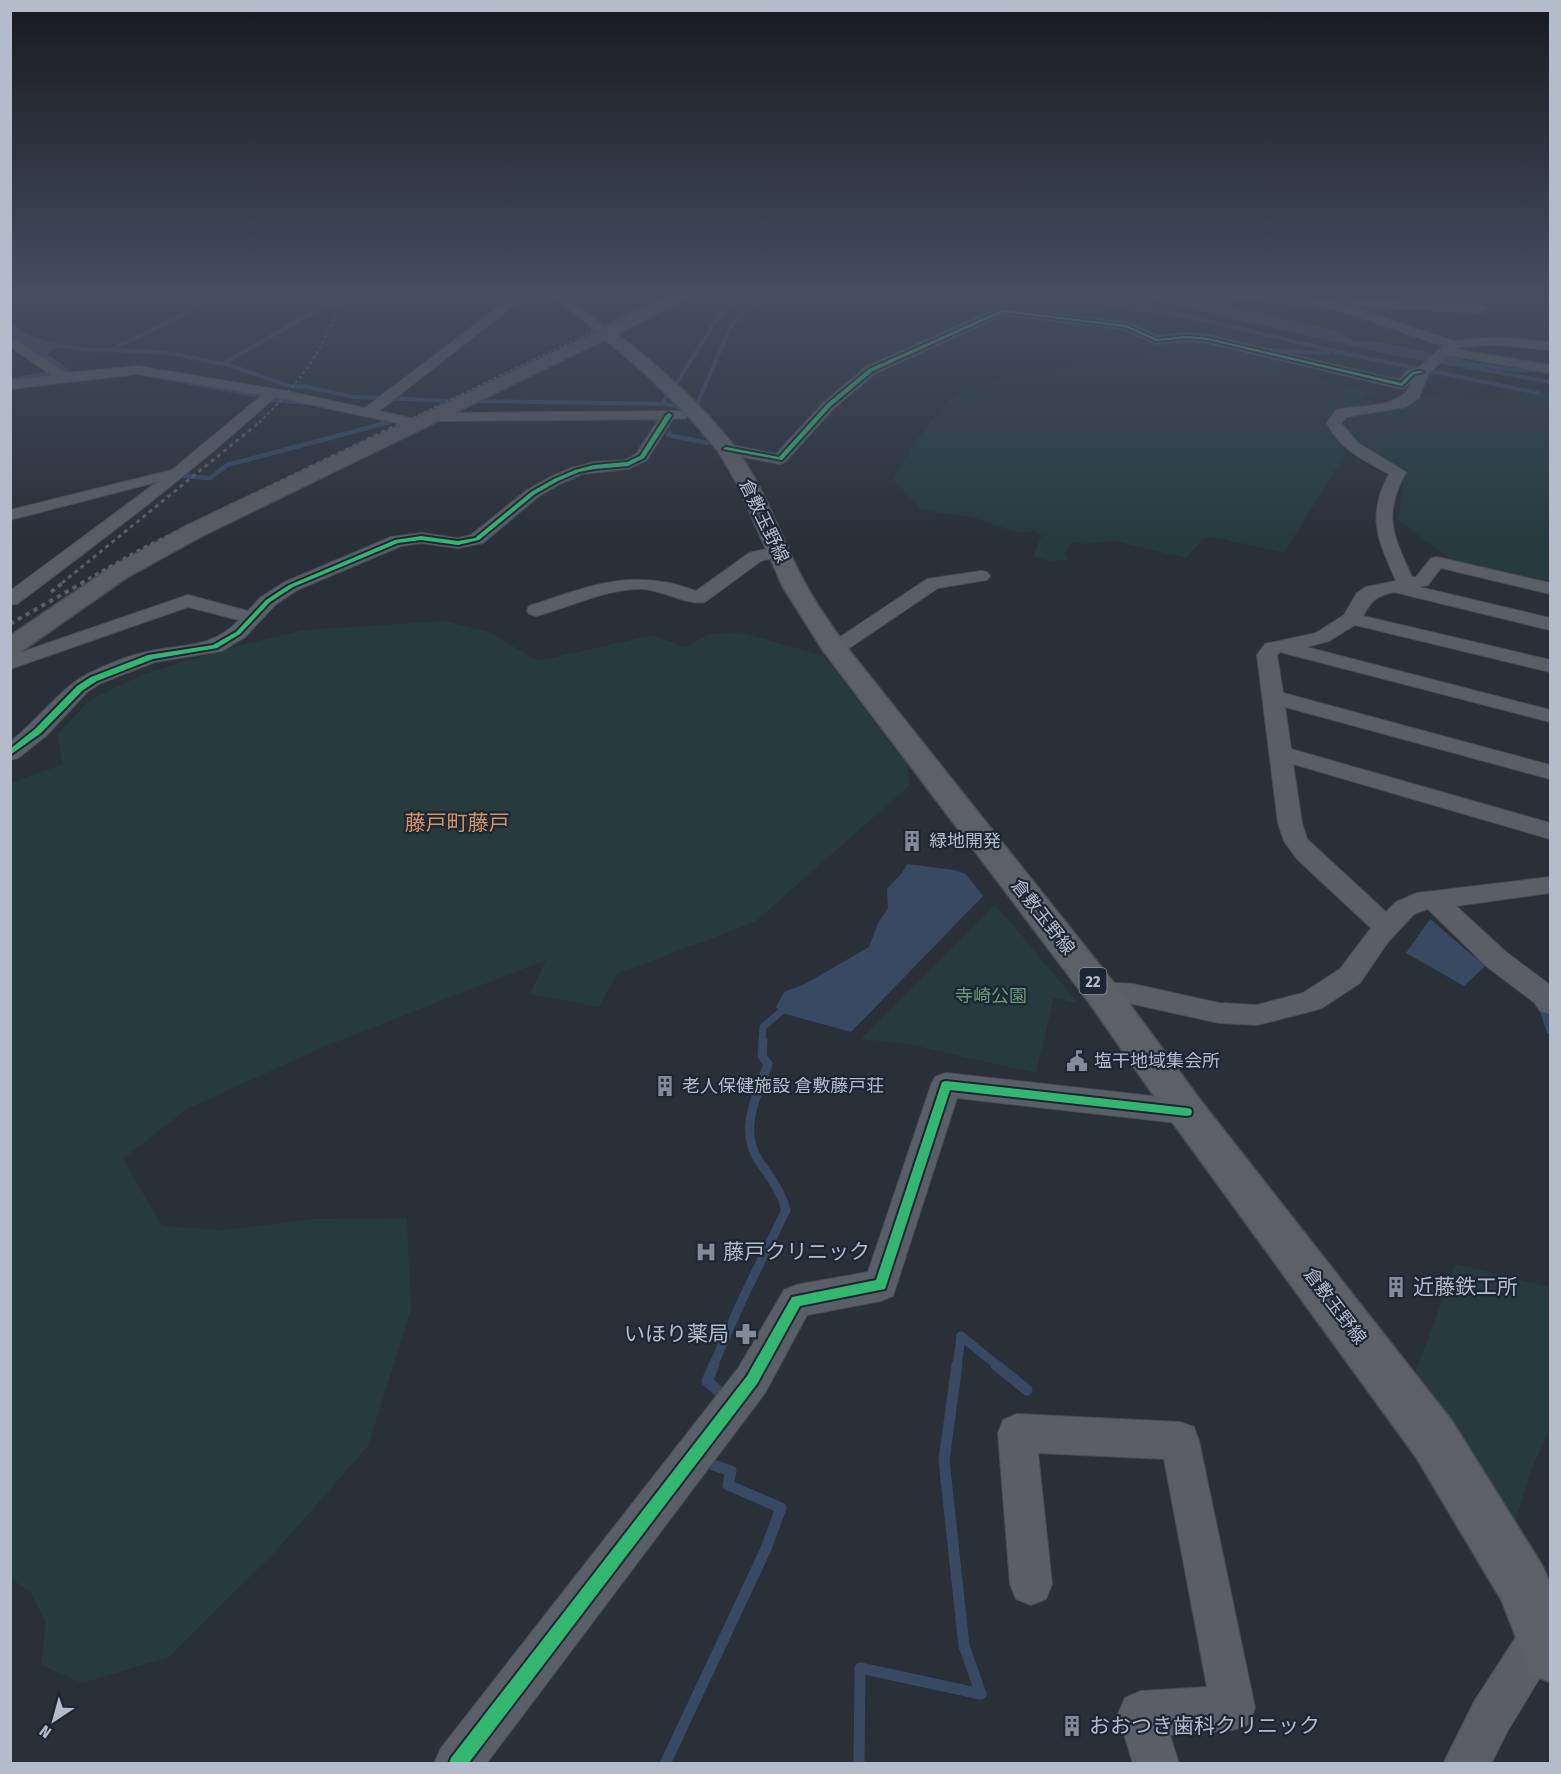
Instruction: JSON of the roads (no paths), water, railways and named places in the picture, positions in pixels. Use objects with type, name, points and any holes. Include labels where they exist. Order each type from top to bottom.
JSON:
[{"type":"main road","name":"倉敷玉野線","points":[[657,377],[676,413],[726,449],[748,485],[795,587],[835,649],[1101,992],[1187,1112],[1434,1439],[1538,1585],[1546,1644]]},
{"type":"street","points":[[10,385],[52,377]]},
{"type":"street","points":[[178,377],[369,412],[424,419],[676,413]]},
{"type":"street","points":[[369,412],[415,377]]},
{"type":"street","points":[[10,648],[86,594],[156,552],[256,500],[513,377]]},
{"type":"street","points":[[726,449],[782,458],[829,405],[863,377]]},
{"type":"street","points":[[1367,377],[1402,385],[1410,377]]},
{"type":"street","points":[[1400,586],[1383,528],[1382,509],[1386,491],[1398,472],[1348,444],[1338,435],[1334,423],[1341,413],[1401,404],[1414,395],[1421,377]]},
{"type":"street","points":[[10,600],[183,471],[272,393]]},
{"type":"street","points":[[10,753],[38,731],[80,688],[94,679],[151,657],[215,647],[238,633],[268,601],[291,586],[398,541],[421,538],[458,543],[477,539],[532,493],[556,480],[594,466],[628,464],[642,457],[676,413]]},
{"type":"street","points":[[10,515],[183,471]]},
{"type":"street","points":[[536,610],[603,589],[637,584],[654,584],[698,598],[755,557],[779,551]]},
{"type":"street","points":[[1388,927],[1306,853],[1296,841],[1290,823],[1267,655],[1272,648],[1322,637],[1352,619],[1364,597],[1373,591],[1422,581],[1437,562],[1551,588]]},
{"type":"street","points":[[835,649],[933,584],[945,580],[971,579],[981,576]]},
{"type":"street","points":[[1400,586],[1551,624]]},
{"type":"street","points":[[10,663],[188,601],[251,617]]},
{"type":"street","points":[[1352,619],[1551,666]]},
{"type":"street","points":[[1279,646],[1551,716]]},
{"type":"street","points":[[1273,697],[1551,772]]},
{"type":"street","points":[[1281,753],[1551,831]]},
{"type":"street","points":[[1101,992],[1133,994],[1220,1013],[1257,1015],[1312,1001],[1350,976],[1405,908],[1417,902],[1551,885]]},
{"type":"street","points":[[1433,899],[1496,959],[1547,997],[1551,1004]]},
{"type":"street","points":[[457,1764],[752,1380],[796,1301],[881,1285],[946,1085],[1187,1112]]},
{"type":"street","points":[[1031,1584],[1017,1433],[1180,1441],[1233,1708],[1141,1714],[1156,1764]]},
{"type":"street","points":[[1466,1764],[1491,1716],[1546,1644]]},
{"type":"water","points":[[1511,377],[1550,380],[1550,384]]},
{"type":"water","points":[[907,864],[954,870],[966,874],[983,896],[851,1032],[782,1013],[776,1007],[784,992],[803,985],[869,947],[878,923],[888,908],[887,889]]},
{"type":"water","points":[[1430,919],[1485,966],[1464,986],[1406,953]]},
{"type":"waterway","points":[[10,380],[29,377]]},
{"type":"waterway","points":[[159,377],[259,396]]},
{"type":"waterway","points":[[263,377],[289,386],[307,387],[354,397],[452,401]]},
{"type":"waterway","points":[[676,384],[681,377]]},
{"type":"waterway","points":[[697,404],[709,377]]},
{"type":"waterway","points":[[1459,377],[1538,393]]},
{"type":"waterway","points":[[663,404],[668,392]]},
{"type":"waterway","points":[[272,400],[305,403]]},
{"type":"waterway","points":[[473,401],[663,404]]},
{"type":"waterway","points":[[663,404],[677,406],[681,409],[680,418]]},
{"type":"waterway","points":[[642,418],[666,420]]},
{"type":"waterway","points":[[183,476],[210,478],[227,465],[390,422]]},
{"type":"waterway","points":[[670,433],[668,435],[708,443]]},
{"type":"waterway","points":[[1542,1006],[1550,1031]]},
{"type":"waterway","points":[[762,1042],[763,1027],[784,1009]]},
{"type":"waterway","points":[[713,1366],[786,1210],[778,1190],[753,1149],[750,1137],[752,1112],[768,1064],[762,1056],[763,1041]]},
{"type":"waterway","points":[[957,1366],[961,1336],[998,1366]]},
{"type":"waterway","points":[[714,1365],[707,1381],[725,1397]]},
{"type":"waterway","points":[[859,1764],[860,1668],[981,1694],[964,1646],[944,1460],[957,1365]]},
{"type":"waterway","points":[[996,1365],[1027,1390]]},
{"type":"waterway","points":[[665,1764],[765,1551],[781,1508],[728,1485],[731,1471],[707,1463],[710,1460]]},
{"type":"railway","points":[[260,421],[300,377]]},
{"type":"railway","points":[[402,423],[498,377]]},
{"type":"railway","points":[[62,583],[260,421]]},
{"type":"railway","points":[[81,583],[139,550],[405,421]]},
{"type":"railway","points":[[51,592],[64,582]]},
{"type":"railway","points":[[10,624],[84,582]]},
{"type":"place","name":"緑地開発","points":[[912,841]]},
{"type":"place","name":"塩干地域集会所","points":[[1077,1061]]},
{"type":"place","name":"老人保健施設 倉敷藤戸荘","points":[[665,1086]]},
{"type":"place","name":"藤戸クリニック","points":[[706,1252]]},
{"type":"place","name":"近藤鉄工所","points":[[1396,1287]]},
{"type":"place","name":"いほり薬局","points":[[746,1334]]},
{"type":"place","name":"おおつき歯科クリニック","points":[[1072,1726]]},
{"type":"district","name":"藤戸町藤戸","points":[[457,823]]},
{"type":"park label","name":"寺崎公園","points":[[991,996]]}]
